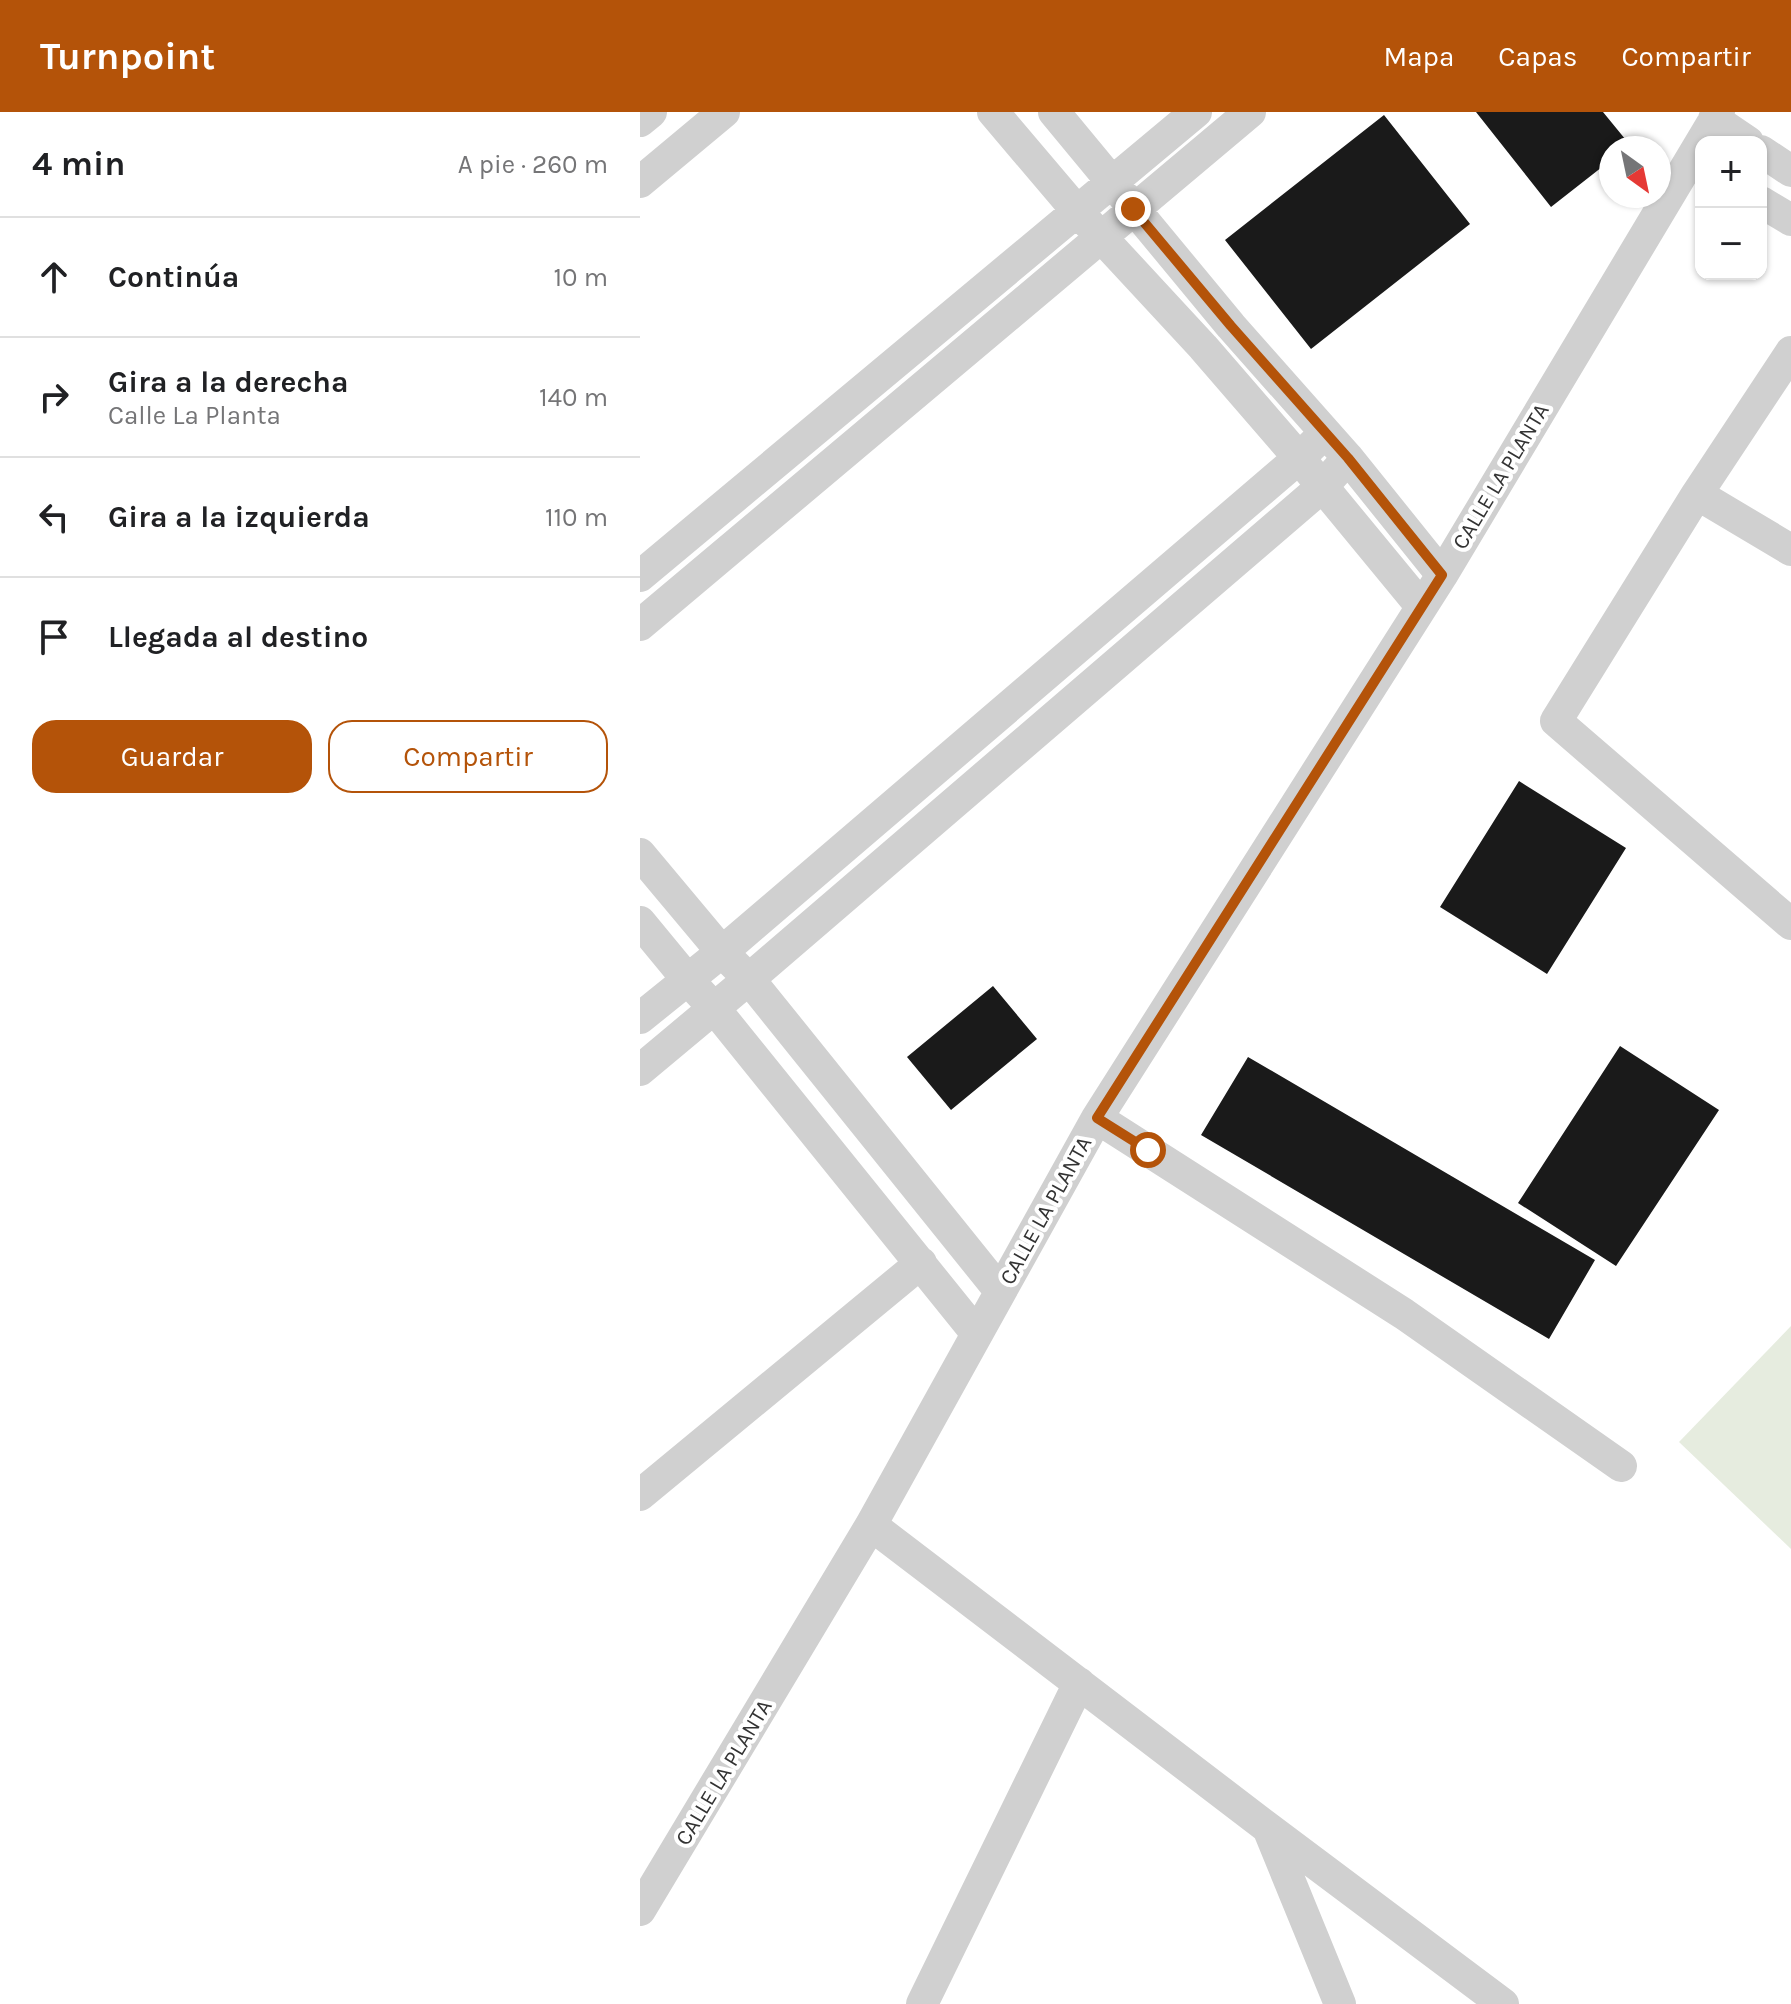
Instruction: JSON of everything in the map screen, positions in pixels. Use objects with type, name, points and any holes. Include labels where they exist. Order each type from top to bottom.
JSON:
[{"type":"street","points":[[640,121],[651,112]]},
{"type":"street","points":[[640,182],[724,112]]},
{"type":"street","points":[[993,112],[1077,211],[1203,347],[1421,606]]},
{"type":"street","points":[[1054,112],[1231,326],[1348,458],[1442,575]]},
{"type":"street","points":[[640,576],[1196,112]]},
{"type":"street","points":[[640,625],[1250,112]]},
{"type":"street","points":[[1717,116],[1741,136]]},
{"type":"street","name":"CALLE LA PLANTA","points":[[640,1910],[871,1525],[1097,1118],[1442,575],[1694,167],[1717,116]]},
{"type":"street","points":[[1767,155],[1791,171]]},
{"type":"street","points":[[1767,206],[1791,220]]},
{"type":"street","points":[[1791,352],[1697,494],[1556,721],[1791,924]]},
{"type":"street","points":[[640,1018],[722,952],[1325,433]]},
{"type":"street","points":[[640,1070],[1322,487],[1348,458]]},
{"type":"street","points":[[1697,494],[1791,550]]},
{"type":"street","points":[[640,854],[722,952],[749,979],[1000,1291]]},
{"type":"street","points":[[640,922],[714,1008],[977,1334]]},
{"type":"street","points":[[1097,1118],[1404,1314],[1621,1466]]},
{"type":"street","points":[[640,1495],[921,1263]]},
{"type":"street","points":[[871,1525],[1503,2004]]},
{"type":"street","points":[[922,2004],[1079,1683]]},
{"type":"street","points":[[1268,1828],[1340,2004]]},
{"type":"shaded area","points":[[1791,1326],[1791,1549],[1679,1442]]},
{"type":"building","points":[[1476,112],[1603,112],[1623,136],[1599,136],[1599,169],[1551,207]]},
{"type":"building","points":[[1384,115],[1470,224],[1311,349],[1225,240]]},
{"type":"building","points":[[1519,781],[1626,848],[1547,974],[1440,907]]},
{"type":"building","points":[[993,986],[1037,1039],[951,1110],[907,1057]]},
{"type":"building","points":[[1620,1046],[1719,1110],[1616,1266],[1518,1203]]},
{"type":"building","points":[[1248,1057],[1595,1260],[1549,1339],[1201,1135]]},
{"type":"route","points":[[1133,209],[1348,458],[1442,575],[1097,1118],[1148,1150]]}]
